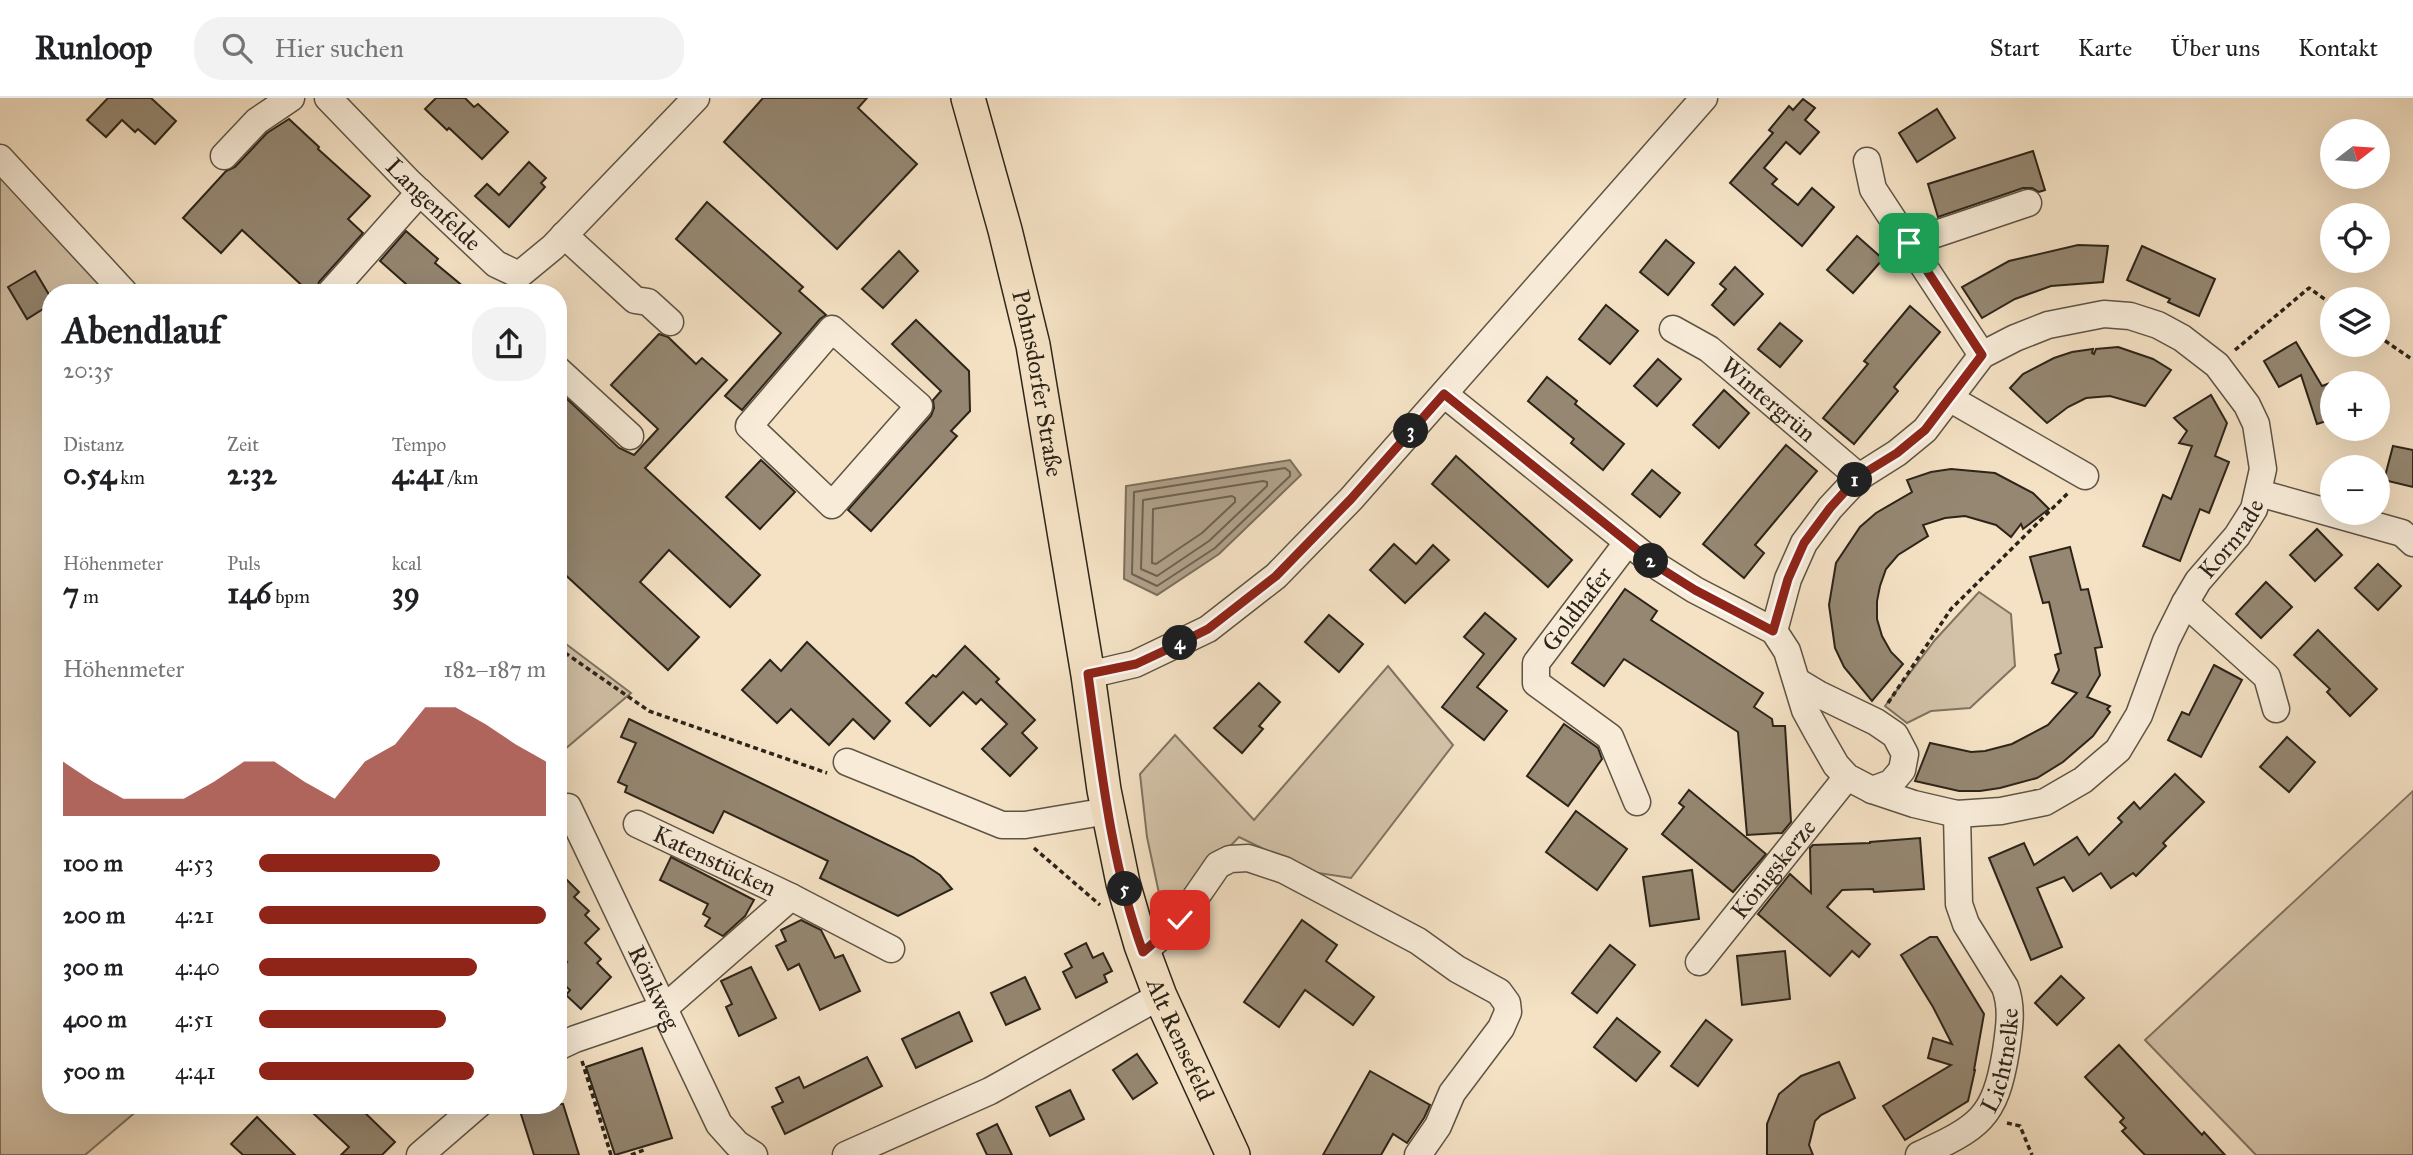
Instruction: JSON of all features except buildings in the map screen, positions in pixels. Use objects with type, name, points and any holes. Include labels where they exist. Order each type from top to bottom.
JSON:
[{"type":"main road","name":"Pohnsdorfer Straße","points":[[968,98],[1005,230],[1033,345],[1088,674]]},
{"type":"main road","name":"Alt Rensefeld","points":[[1088,674],[1108,811],[1123,883],[1143,952],[1160,996],[1233,1155]]},
{"type":"street","points":[[224,156],[257,121],[291,98]]},
{"type":"street","name":"Langenfelde","points":[[328,98],[420,192],[517,284],[696,98]]},
{"type":"street","points":[[1088,674],[1136,664],[1208,629],[1276,576],[1351,499],[1704,98]]},
{"type":"street","points":[[0,158],[117,284]]},
{"type":"street","points":[[1867,161],[1873,189],[1982,355]]},
{"type":"street","points":[[338,284],[420,192]]},
{"type":"street","points":[[1909,243],[2028,203]]},
{"type":"street","points":[[564,235],[635,300],[648,302],[670,322]]},
{"type":"street","name":"Kornrade","points":[[2104,314],[2130,316],[2182,338],[2217,365],[2247,405],[2256,424],[2263,469],[2259,493],[2254,509],[2237,536],[2198,581],[2185,603],[2166,641],[2139,715],[2118,751],[2083,780],[2045,802],[2001,811],[1956,814],[1872,790],[1847,777],[1836,765],[1816,732],[1805,710],[1787,651],[1773,631],[1788,579],[1804,543],[1830,508],[1858,477],[1897,453],[1925,430],[1982,355],[2048,325],[2104,314]]},
{"type":"street","points":[[832,329],[862,354],[919,406],[832,505],[749,426],[832,329]]},
{"type":"street","name":"Wintergrün","points":[[1673,330],[1709,349],[1858,477]]},
{"type":"street","points":[[567,378],[630,436]]},
{"type":"street","points":[[1444,394],[1660,568],[1695,590],[1773,631]]},
{"type":"street","points":[[1949,398],[2085,476]]},
{"type":"street","points":[[2259,493],[2402,533],[2413,543]]},
{"type":"street","name":"Goldhafer","points":[[1627,543],[1536,663],[1536,683],[1610,737],[1637,802]]},
{"type":"street","points":[[2185,603],[2267,677],[2276,709]]},
{"type":"street","points":[[1798,682],[1876,722],[1895,735],[1905,754],[1902,770],[1891,783],[1872,790]]},
{"type":"street","points":[[847,762],[1002,825],[1025,825],[1108,811]]},
{"type":"street","name":"Königskerze","points":[[1699,962],[1847,777]]},
{"type":"street","name":"Rönkweg","points":[[568,807],[719,1124],[737,1144],[754,1155]]},
{"type":"street","name":"Lichtnelke","points":[[1919,1155],[1972,1128],[1987,1112],[2001,1079],[2010,1028],[2005,987],[1966,924],[1959,904],[1956,814]]},
{"type":"street","name":"Katenstücken","points":[[637,824],[791,897],[891,949]]},
{"type":"street","points":[[1143,952],[1180,920],[1218,865],[1230,859],[1248,858],[1284,870],[1418,941],[1457,969],[1499,992],[1507,1003],[1506,1020],[1452,1093],[1438,1126],[1418,1155]]},
{"type":"street","name":"Katenstücken","points":[[663,1009],[791,897]]},
{"type":"street","points":[[847,1155],[990,1091],[1160,996]]},
{"type":"street","points":[[567,1043],[663,1009]]},
{"type":"street","points":[[420,1155],[467,1114]]},
{"type":"path","points":[[2217,365],[2309,288],[2320,296]]},
{"type":"path","points":[[2390,344],[2413,360]]},
{"type":"path","points":[[1876,722],[1951,609],[2085,476]]},
{"type":"path","points":[[567,1045],[611,1155]]},
{"type":"path","points":[[1987,1112],[2000,1122],[2020,1126],[2032,1155]]},
{"type":"path","points":[[631,1155],[644,1150]]},
{"type":"shaded area","points":[[0,168],[112,284],[42,284],[42,1114],[133,1114],[85,1155],[0,1155]]},
{"type":"shaded area","points":[[1979,592],[2011,614],[2015,666],[1970,708],[1931,711],[1907,723],[1885,706],[1935,640]]},
{"type":"shaded area","points":[[567,645],[631,693],[567,747]]},
{"type":"shaded area","points":[[1388,666],[1453,745],[1351,878],[1312,872],[1239,837],[1176,902],[1160,898],[1147,837],[1140,774],[1175,735],[1254,820]]},
{"type":"shaded area","points":[[2413,791],[2413,1155],[2256,1155],[2145,1040]]},
{"type":"water","points":[[1290,460],[1301,475],[1219,554],[1157,595],[1124,579],[1126,486]]},
{"type":"route","points":[[1180,920],[1143,952],[1123,883],[1104,790],[1088,674],[1136,664],[1208,629],[1276,576],[1351,499],[1444,394],[1660,568],[1695,590],[1773,631],[1788,579],[1804,543],[1830,508],[1858,477],[1897,453],[1925,430],[1982,355],[1909,243]]}]
